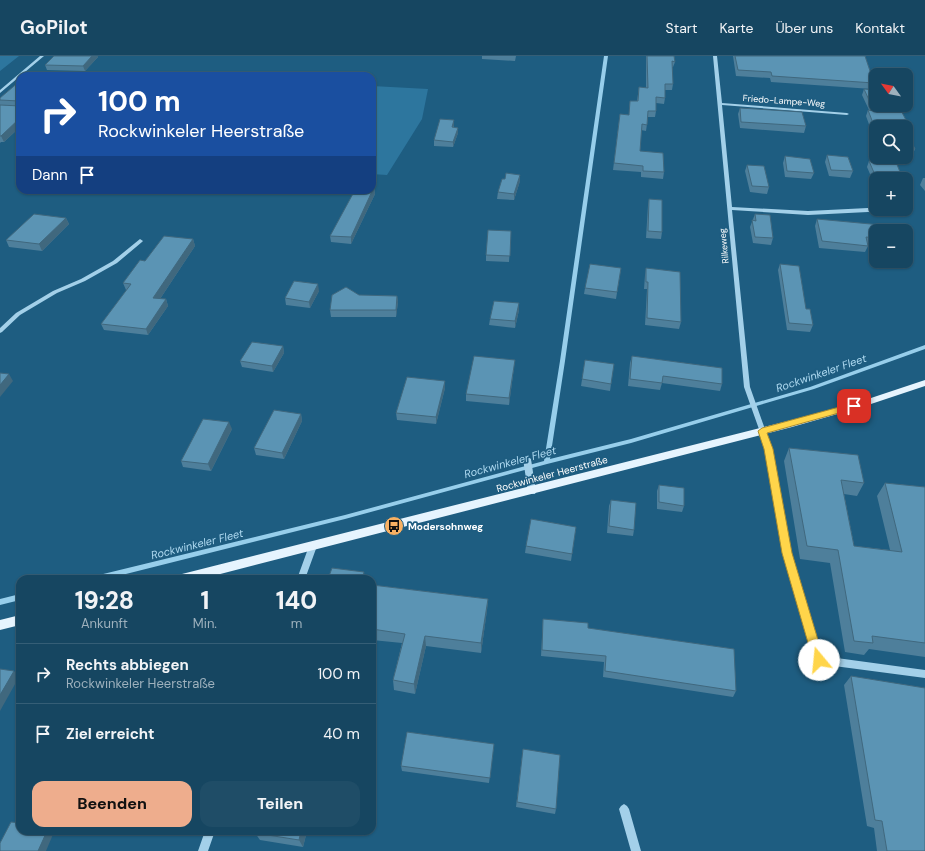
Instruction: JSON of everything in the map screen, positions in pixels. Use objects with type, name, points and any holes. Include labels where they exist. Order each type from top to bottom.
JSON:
[{"type":"main road","name":"Rockwinkeler Heerstraße","points":[[198,575],[532,492],[885,398],[925,383]]},
{"type":"main road","points":[[0,626],[16,621]]},
{"type":"street","points":[[23,72],[42,56]]},
{"type":"street","name":"Rilkeweg","points":[[715,56],[747,387],[769,449],[787,553],[819,660],[925,674]]},
{"type":"street","points":[[0,92],[16,78]]},
{"type":"street","name":"Friedo-Lampe-Weg","points":[[720,104],[847,114]]},
{"type":"street","points":[[730,208],[808,213],[869,210]]},
{"type":"street","points":[[0,331],[18,314],[55,292],[83,280],[115,262],[140,240]]},
{"type":"street","points":[[527,459],[532,492]]},
{"type":"street","points":[[302,575],[313,546]]},
{"type":"street","points":[[624,809],[636,851]]},
{"type":"street","points":[[203,851],[209,835]]},
{"type":"shaded area","points":[[0,56],[19,56],[0,71]]},
{"type":"shaded area","points":[[376,86],[428,89],[422,119],[387,175],[376,174]]},
{"type":"building","points":[[54,56],[92,56],[83,66],[45,65]]},
{"type":"building","points":[[647,56],[674,56],[675,62],[672,61],[673,84],[665,84],[665,98],[656,97],[656,111],[648,111],[647,125],[642,124],[640,151],[663,153],[664,172],[643,171],[643,166],[614,163],[620,114],[629,115],[630,101],[638,101],[639,87],[648,88]]},
{"type":"building","points":[[735,56],[865,56],[869,68],[869,83],[772,76],[771,72],[738,70]]},
{"type":"building","points":[[16,84],[16,101],[0,100],[0,98]]},
{"type":"building","points":[[864,89],[869,89],[869,100]]},
{"type":"building","points":[[0,105],[16,106],[16,122],[0,136]]},
{"type":"building","points":[[740,108],[802,112],[806,126],[741,122]]},
{"type":"building","points":[[868,110],[869,112],[902,112],[906,120],[872,120]]},
{"type":"building","points":[[440,119],[454,120],[452,127],[458,128],[453,142],[434,140]]},
{"type":"building","points":[[827,155],[848,157],[853,171],[831,170]]},
{"type":"building","points":[[785,156],[810,159],[814,173],[787,171]]},
{"type":"building","points":[[870,164],[897,164],[900,172],[874,172]]},
{"type":"building","points":[[747,165],[764,166],[769,187],[752,186]]},
{"type":"building","points":[[506,173],[520,175],[514,194],[498,192],[502,179],[505,179]]},
{"type":"building","points":[[353,194],[371,194],[351,237],[330,236]]},
{"type":"building","points":[[649,199],[662,200],[662,232],[648,231]]},
{"type":"building","points":[[34,214],[66,218],[39,244],[6,240]]},
{"type":"building","points":[[755,214],[770,215],[773,238],[755,237],[752,220],[756,221]]},
{"type":"building","points":[[817,219],[871,224],[869,224],[869,237],[866,237],[868,246],[822,241]]},
{"type":"building","points":[[488,230],[511,231],[510,256],[486,255]]},
{"type":"building","points":[[164,236],[193,239],[153,298],[166,299],[146,329],[101,324],[131,284],[123,283],[140,260],[145,261]]},
{"type":"building","points":[[590,264],[621,268],[617,292],[585,288]]},
{"type":"building","points":[[780,264],[799,266],[806,309],[810,309],[813,325],[789,323]]},
{"type":"building","points":[[646,268],[680,272],[681,322],[647,318],[648,282],[646,282]]},
{"type":"building","points":[[294,281],[318,284],[309,302],[285,298]]},
{"type":"building","points":[[346,287],[359,295],[397,296],[396,310],[330,310],[332,295]]},
{"type":"building","points":[[494,301],[519,303],[515,321],[490,319]]},
{"type":"building","points":[[252,342],[283,346],[272,366],[240,361]]},
{"type":"building","points":[[474,356],[515,360],[509,398],[466,394]]},
{"type":"building","points":[[632,356],[722,368],[722,384],[663,376],[662,383],[630,379]]},
{"type":"building","points":[[585,360],[614,364],[611,384],[582,379]]},
{"type":"building","points":[[0,373],[9,374],[0,385]]},
{"type":"building","points":[[407,377],[445,381],[436,417],[396,413]]},
{"type":"building","points":[[274,410],[301,414],[282,453],[254,448]]},
{"type":"building","points":[[203,419],[229,422],[208,464],[181,461]]},
{"type":"building","points":[[789,448],[858,455],[864,483],[841,480],[854,546],[902,552],[885,483],[925,487],[925,643],[872,636],[873,643],[854,641],[838,550],[807,546]]},
{"type":"building","points":[[659,485],[684,488],[684,506],[659,502]]},
{"type":"building","points":[[611,500],[636,503],[634,530],[609,526]]},
{"type":"building","points":[[531,519],[576,527],[572,554],[526,546]]},
{"type":"building","points":[[332,568],[364,572],[363,575],[329,575]]},
{"type":"building","points":[[376,585],[488,599],[481,643],[425,636],[414,684],[393,680],[405,634],[376,630]]},
{"type":"building","points":[[543,619],[588,623],[588,628],[734,649],[736,691],[605,671],[606,656],[542,650]]},
{"type":"building","points":[[0,669],[14,671],[0,695]]},
{"type":"building","points":[[851,676],[925,688],[925,851],[887,851],[882,821],[875,820]]},
{"type":"building","points":[[407,732],[494,744],[490,778],[401,766]]},
{"type":"building","points":[[523,749],[560,755],[556,809],[517,802]]},
{"type":"building","points":[[11,822],[16,823],[16,835],[45,835],[38,851],[0,851],[0,843]]},
{"type":"building","points":[[268,835],[300,835],[299,840]]},
{"type":"waterway","points":[[547,462],[563,361],[606,56]]},
{"type":"waterway","name":"Rockwinkeler Fleet","points":[[547,462],[631,441],[812,388],[925,347]]},
{"type":"waterway","name":"Rockwinkeler Fleet","points":[[111,575],[345,517],[547,462]]},
{"type":"waterway","name":"Rockwinkeler Fleet","points":[[0,602],[16,598]]},
{"type":"place","name":"Modersohnweg","points":[[394,526]]},
{"type":"route","points":[[819,660],[787,553],[769,449],[762,431],[854,406]]}]
